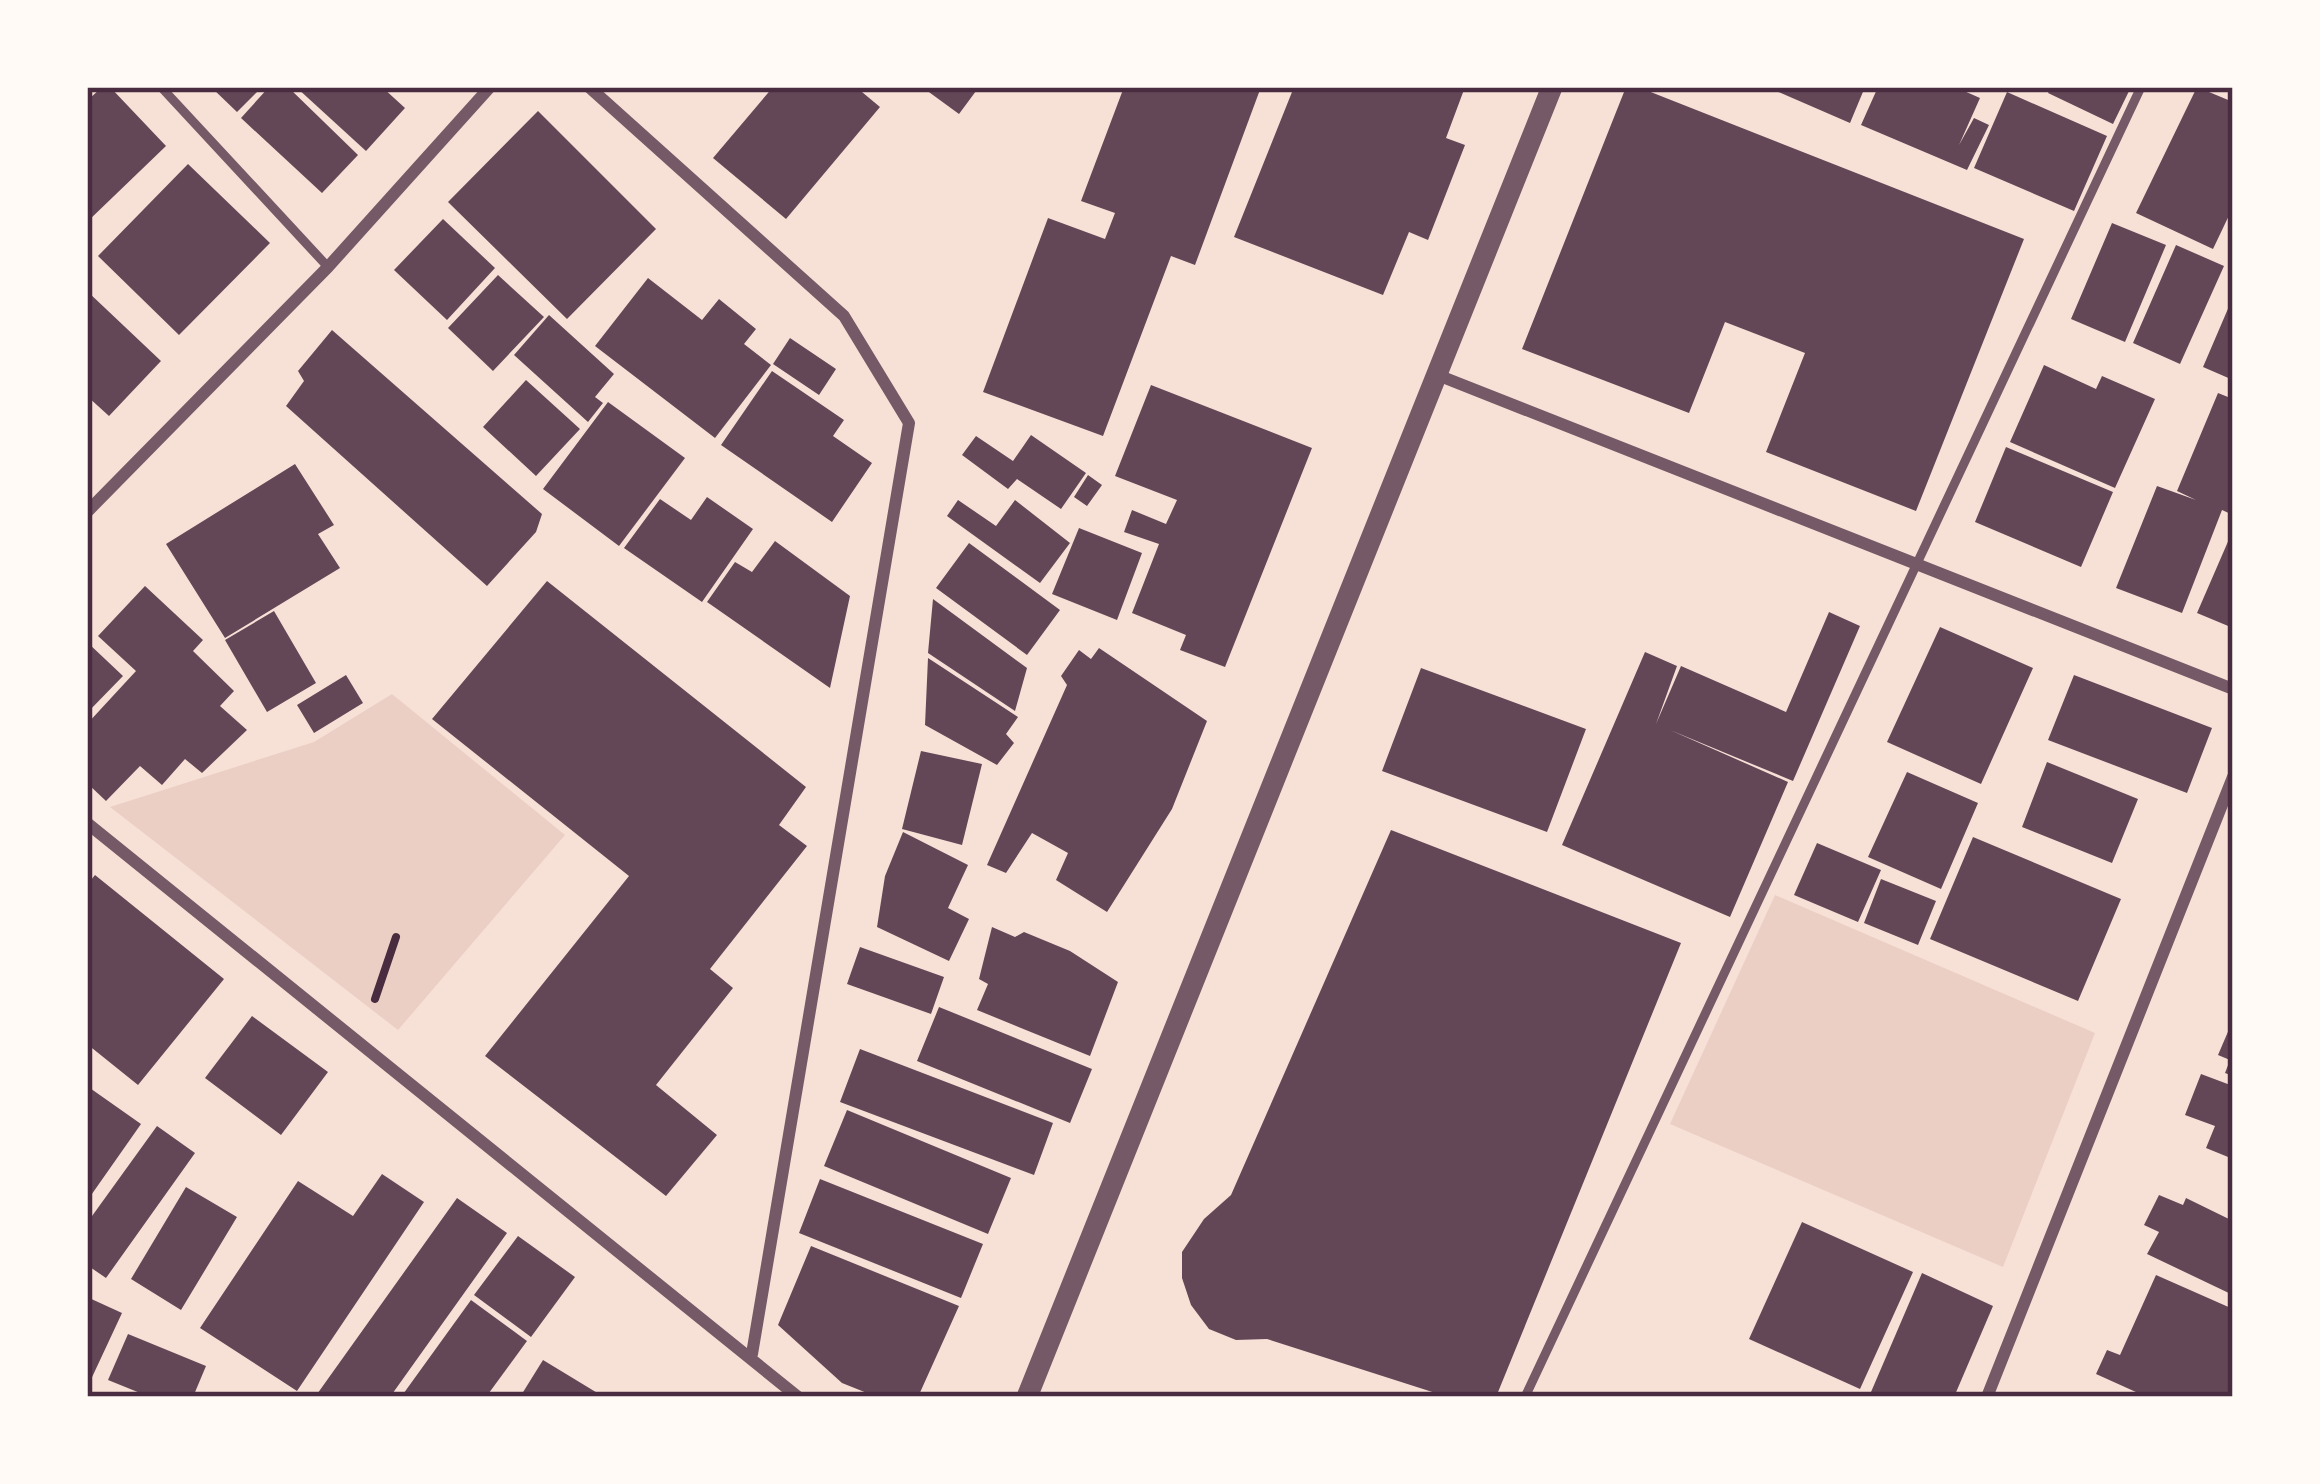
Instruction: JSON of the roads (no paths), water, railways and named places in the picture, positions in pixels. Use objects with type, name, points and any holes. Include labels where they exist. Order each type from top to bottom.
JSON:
[{"type":"street","points":[[87,512],[328,267],[490,87]]},
{"type":"street","points":[[589,87],[844,316],[910,423],[752,1354]]},
{"type":"street","points":[[1028,1397],[1552,87]]},
{"type":"street","points":[[1440,376],[2233,689]]},
{"type":"street","points":[[1987,1397],[2233,777]]},
{"type":"street","points":[[87,823],[752,1354],[798,1397]]},
{"type":"lane","points":[[161,87],[328,267]]},
{"type":"lane","points":[[1525,1397],[2141,87]]}]
